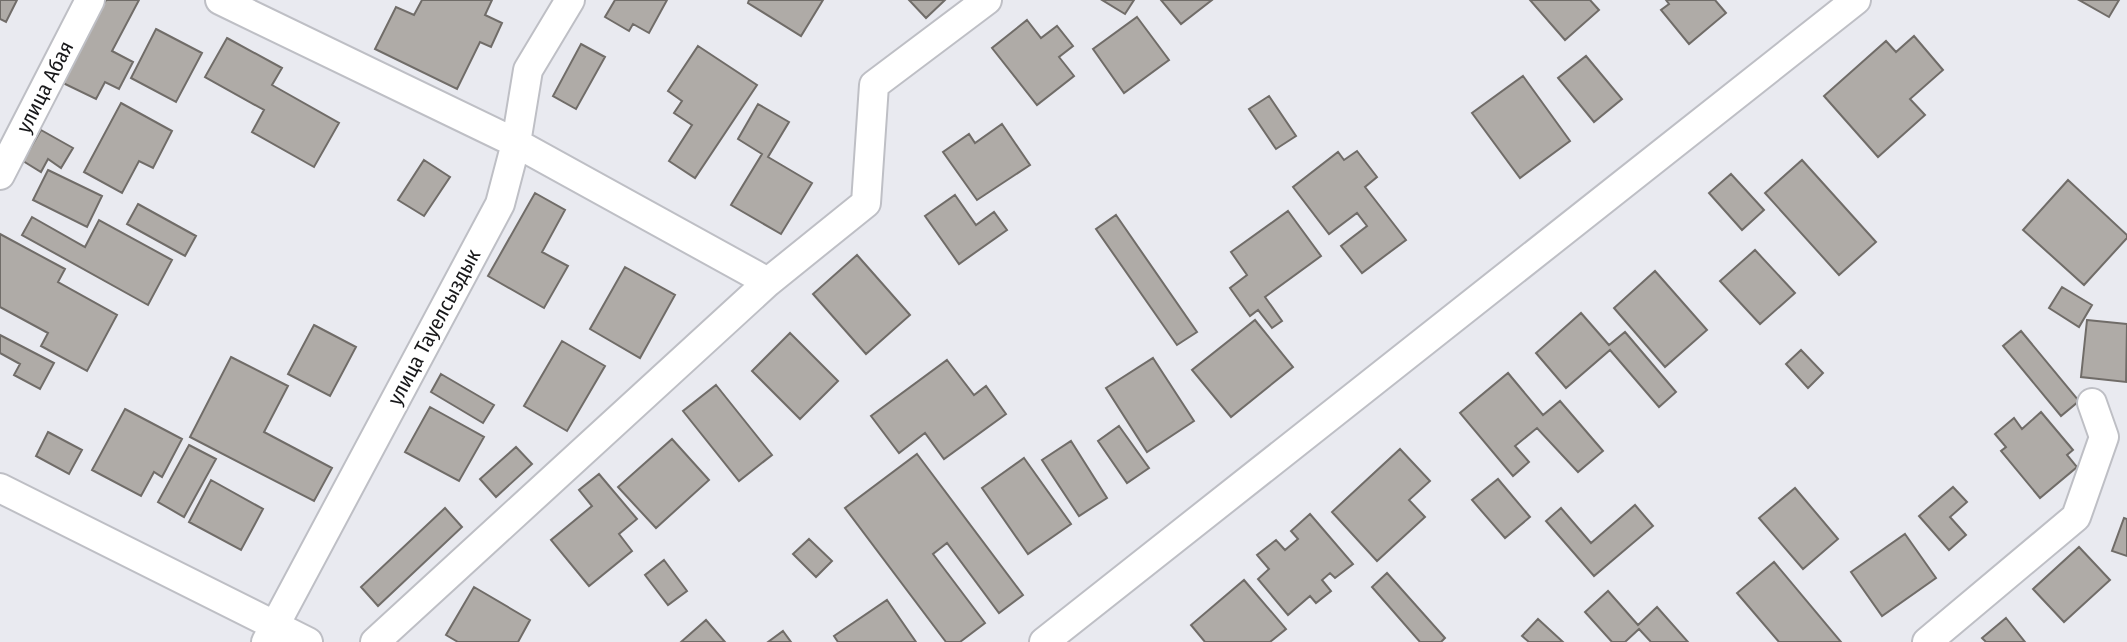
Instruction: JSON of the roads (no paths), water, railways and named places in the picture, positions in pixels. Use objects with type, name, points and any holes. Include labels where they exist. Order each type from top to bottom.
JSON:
[{"type":"street","name":"улица Абая","points":[[0,175],[90,0]]},
{"type":"street","points":[[220,0],[516,143],[768,282]]},
{"type":"street","name":"улица Тауелсыздык","points":[[270,634],[500,204],[516,143],[528,70],[570,0]]},
{"type":"street","points":[[374,642],[768,282],[866,203],[874,85],[987,0]]},
{"type":"street","points":[[1044,642],[1856,0]]},
{"type":"street","points":[[1927,642],[2076,517],[2104,437],[2092,403]]},
{"type":"street","points":[[0,488],[270,634],[307,642]]}]
